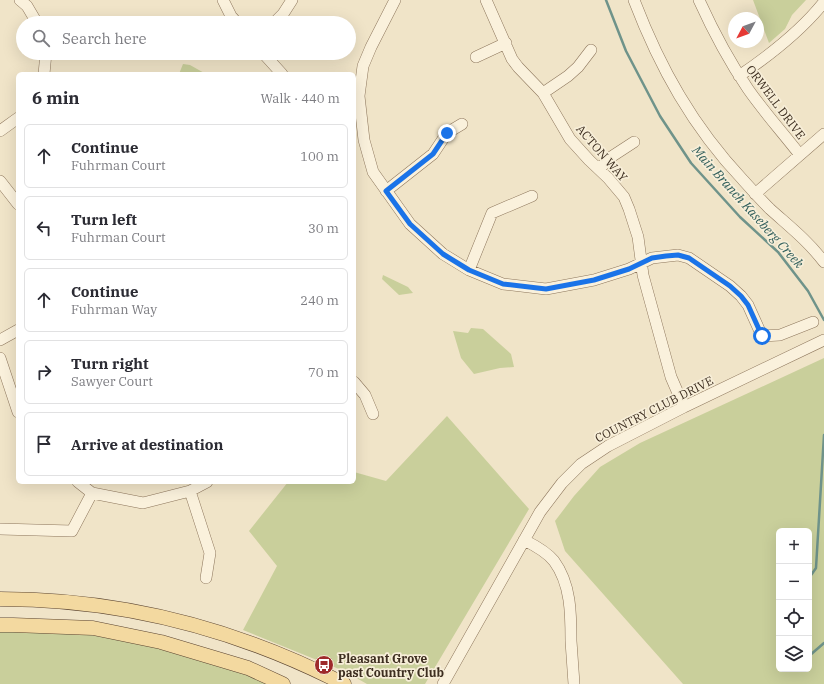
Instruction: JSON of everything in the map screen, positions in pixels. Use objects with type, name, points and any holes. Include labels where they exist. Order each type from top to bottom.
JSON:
[{"type":"main road","points":[[0,600],[47,600],[83,603],[170,618],[198,625],[260,646],[298,661],[344,684]]},
{"type":"main road","points":[[0,625],[13,624],[93,628],[154,640],[248,668],[283,684]]},
{"type":"street","points":[[20,0],[27,6],[33,16]]},
{"type":"street","points":[[223,0],[231,16]]},
{"type":"street","points":[[280,16],[292,0]]},
{"type":"street","points":[[395,0],[363,66],[357,96],[364,140],[373,172],[386,191],[410,224],[443,254],[469,270],[503,284],[546,289],[594,280],[629,269],[652,258],[678,255],[689,258],[700,264],[741,296],[748,305],[762,336],[780,335],[813,322]]},
{"type":"street","name":"ACTON WAY","points":[[486,0],[512,58],[518,67],[543,93],[570,139],[616,187],[629,209],[638,237],[640,263],[671,377],[684,407]]},
{"type":"street","points":[[634,0],[664,68],[689,112],[717,151],[756,194],[804,238],[824,262]]},
{"type":"street","name":"ORWELL DRIVE","points":[[699,0],[720,44],[740,76],[761,107],[800,155]]},
{"type":"street","points":[[740,76],[783,44],[824,2]]},
{"type":"street","points":[[476,57],[506,43]]},
{"type":"street","points":[[543,93],[568,76],[578,67],[591,50]]},
{"type":"street","points":[[44,72],[45,60]]},
{"type":"street","points":[[269,60],[280,72]]},
{"type":"street","points":[[0,131],[16,119]]},
{"type":"street","points":[[386,191],[433,154],[447,133],[462,124]]},
{"type":"street","points":[[756,194],[824,134]]},
{"type":"street","points":[[599,169],[611,157],[634,142]]},
{"type":"street","points":[[0,181],[16,201]]},
{"type":"street","points":[[469,270],[492,213],[532,196]]},
{"type":"street","points":[[0,340],[16,331]]},
{"type":"street","name":"COUNTRY CLUB DRIVE","points":[[443,684],[540,512],[562,484],[582,464],[608,446],[684,407],[824,340]]},
{"type":"street","points":[[0,358],[16,406]]},
{"type":"street","points":[[356,384],[366,395],[373,414]]},
{"type":"street","points":[[81,484],[92,493],[143,503],[190,491],[203,484]]},
{"type":"street","points":[[190,491],[210,553],[206,578]]},
{"type":"street","points":[[0,529],[72,531],[92,493]]},
{"type":"street","points":[[524,540],[553,560],[564,582],[570,606],[574,684]]},
{"type":"green space","points":[[753,0],[806,0],[792,15],[785,29],[769,43],[764,30],[764,12],[757,12]]},
{"type":"green space","points":[[183,64],[190,65],[202,72],[180,72]]},
{"type":"green space","points":[[383,275],[408,287],[413,293],[399,295],[382,279]]},
{"type":"green space","points":[[471,328],[483,329],[511,354],[514,367],[500,368],[474,374],[461,358],[453,331],[468,333]]},
{"type":"green space","points":[[824,358],[824,684],[683,684],[565,551],[555,521],[574,496],[600,467],[640,443]]},
{"type":"green space","points":[[447,416],[529,509],[425,684],[367,684],[344,671],[243,630],[277,566],[249,531],[286,484],[356,484],[356,473],[386,481]]},
{"type":"green space","points":[[0,630],[90,635],[126,640],[195,656],[273,684],[0,684]]},
{"type":"waterway","name":"Main Branch Kaseberg Creek","points":[[606,0],[626,51],[660,116],[691,163],[740,217],[778,252],[808,291],[824,320]]},
{"type":"waterway","name":"Main Branch Kaseberg Creek","points":[[812,574],[816,568],[824,435]]},
{"type":"waterway","name":"Main Branch Kaseberg Creek","points":[[812,653],[824,643]]},
{"type":"place","name":"Pleasant Grove past Country Club","points":[[324,665]]},
{"type":"route","points":[[447,133],[433,154],[386,191],[410,224],[443,254],[469,270],[503,284],[546,289],[594,280],[629,269],[652,258],[678,255],[689,258],[700,264],[741,296],[755,318],[762,336]]}]
